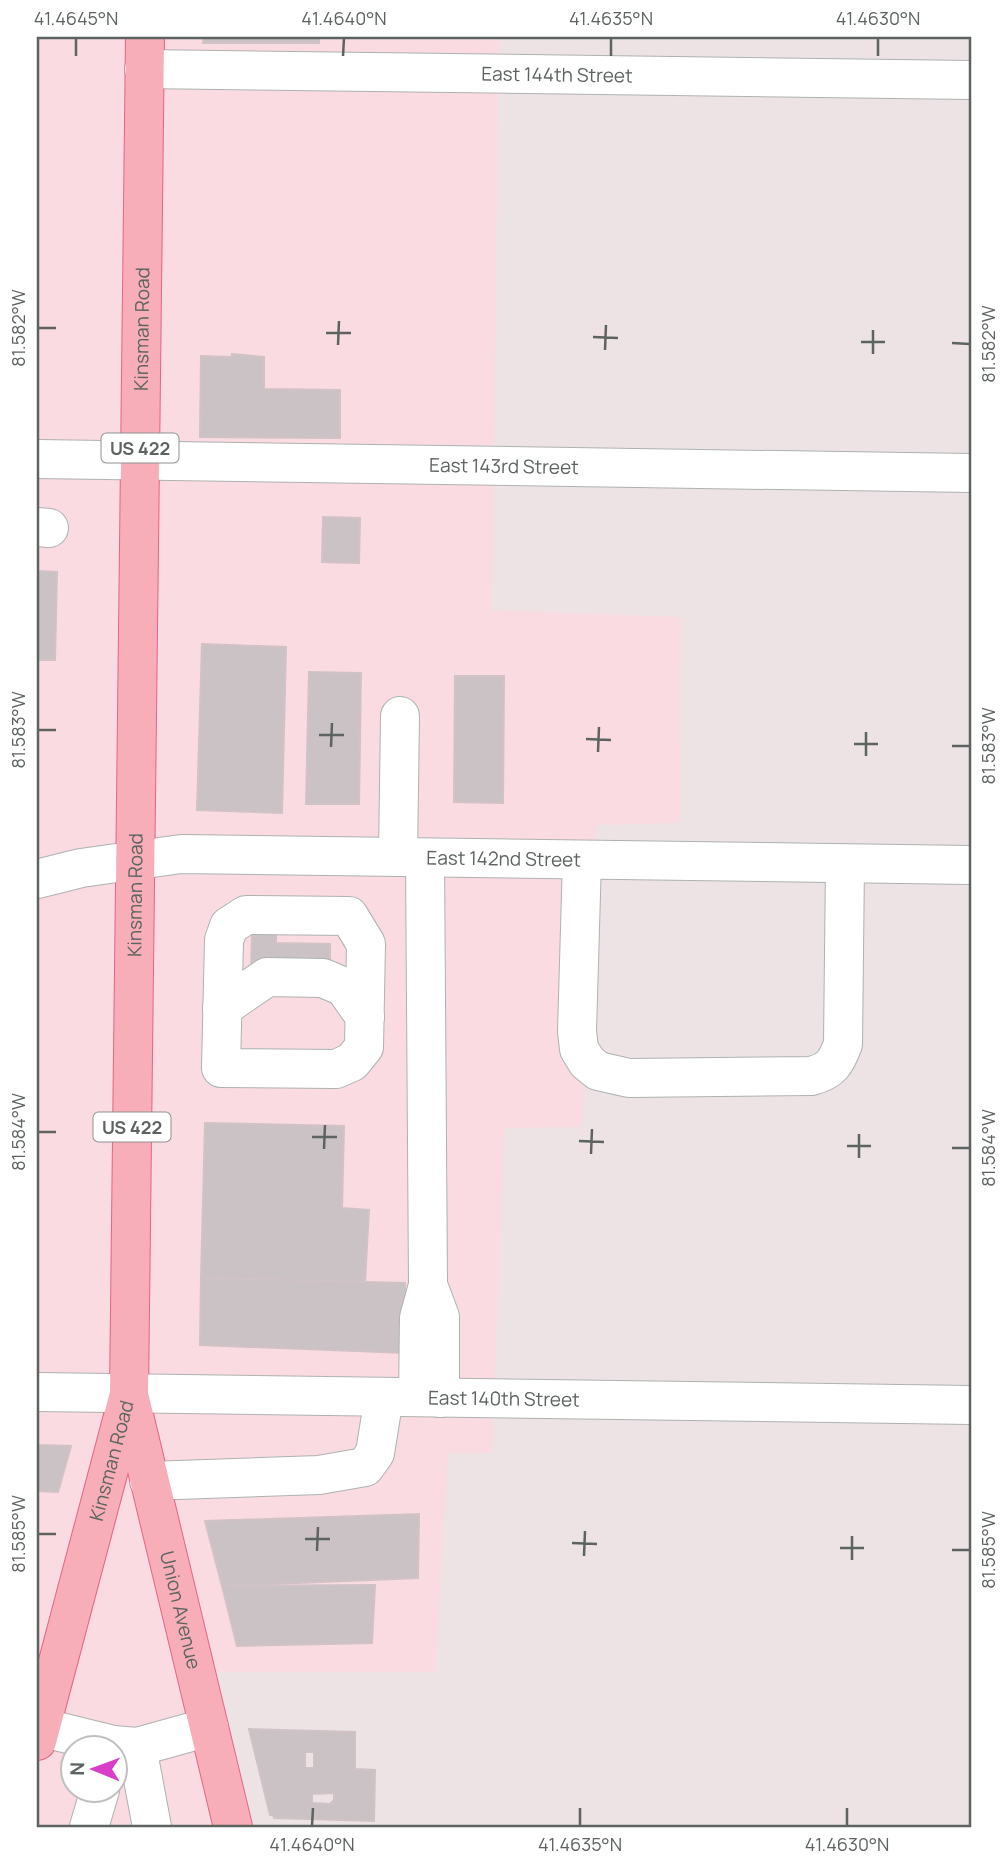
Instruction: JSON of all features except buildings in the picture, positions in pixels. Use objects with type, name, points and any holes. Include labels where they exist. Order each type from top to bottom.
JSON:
[{"type":"main road","name":"Kinsman Road","points":[[39,1734],[129,1394],[144,53]]},
{"type":"main road","name":"Union Avenue","points":[[129,1394],[233,1827]]},
{"type":"street","name":"East 144th Street","points":[[144,53],[971,80]]},
{"type":"street","name":"East 143rd Street","points":[[37,459],[971,473]]},
{"type":"street","points":[[149,1481],[318,1475],[365,1467],[414,1397],[440,1317],[428,1285],[411,857],[400,716]]},
{"type":"street","name":"East 142nd Street","points":[[37,879],[81,868],[181,855],[971,865]]},
{"type":"street","points":[[582,860],[577,1031],[579,1049],[587,1062],[598,1071],[629,1078],[811,1076],[832,1067],[842,1044],[845,864]]},
{"type":"street","points":[[246,915],[349,916],[366,944],[364,1047],[352,1062],[336,1069],[221,1068],[222,1008],[224,940],[229,926],[246,915]]},
{"type":"street","points":[[222,1008],[267,977],[323,978],[344,987],[365,1017]]},
{"type":"street","name":"East 140th Street","points":[[37,1392],[971,1405]]},
{"type":"street","points":[[130,1745],[209,1727]]},
{"type":"street","points":[[39,1734],[60,1737]]},
{"type":"street","points":[[130,1770],[152,1827]]},
{"type":"street","points":[[89,1827],[96,1804]]},
{"type":"shaded area","points":[[37,37],[499,37],[492,610],[681,617],[680,823],[596,825],[582,1127],[504,1128],[492,1453],[448,1453],[435,1672],[196,1672],[233,1827],[37,1827]]}]
